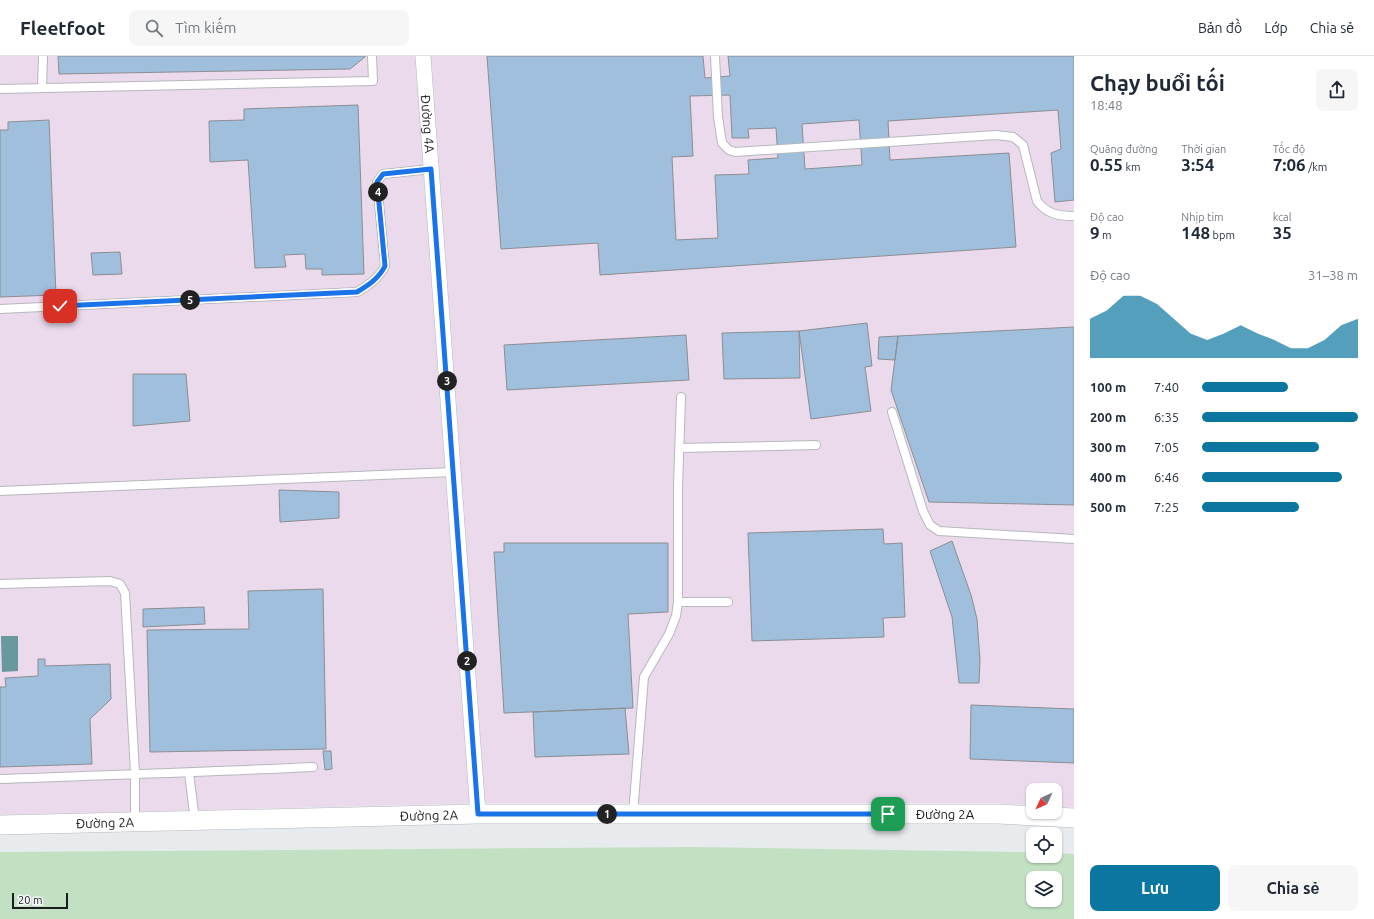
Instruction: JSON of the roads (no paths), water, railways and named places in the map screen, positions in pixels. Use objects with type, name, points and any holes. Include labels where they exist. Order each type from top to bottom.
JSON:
[{"type":"street","name":"Đường 4A","points":[[423,56],[478,814]]},
{"type":"street","name":"Đường 2A","points":[[0,825],[478,814],[998,814],[1074,818]]},
{"type":"lane","points":[[42,88],[43,56]]},
{"type":"lane","points":[[0,89],[373,80],[372,56]]},
{"type":"lane","points":[[715,56],[718,117],[722,143],[729,150],[735,152],[996,135],[1014,137],[1023,145],[1039,205],[1048,212],[1066,216],[1074,216]]},
{"type":"lane","points":[[0,309],[357,292],[382,274],[385,266],[377,182],[383,174],[431,169]]},
{"type":"lane","points":[[633,814],[644,677],[669,634],[676,616],[678,602],[681,397]]},
{"type":"lane","points":[[892,412],[923,512],[930,525],[939,531],[959,533],[1074,539]]},
{"type":"lane","points":[[680,448],[816,445]]},
{"type":"lane","points":[[0,491],[453,472]]},
{"type":"lane","points":[[0,584],[110,581],[120,584],[125,593],[135,774],[134,822]]},
{"type":"lane","points":[[678,602],[728,602]]},
{"type":"lane","points":[[0,779],[189,773],[313,767]]},
{"type":"lane","points":[[189,773],[195,820]]},
{"type":"water","points":[[1,636],[18,636],[18,671],[2,672]]}]
